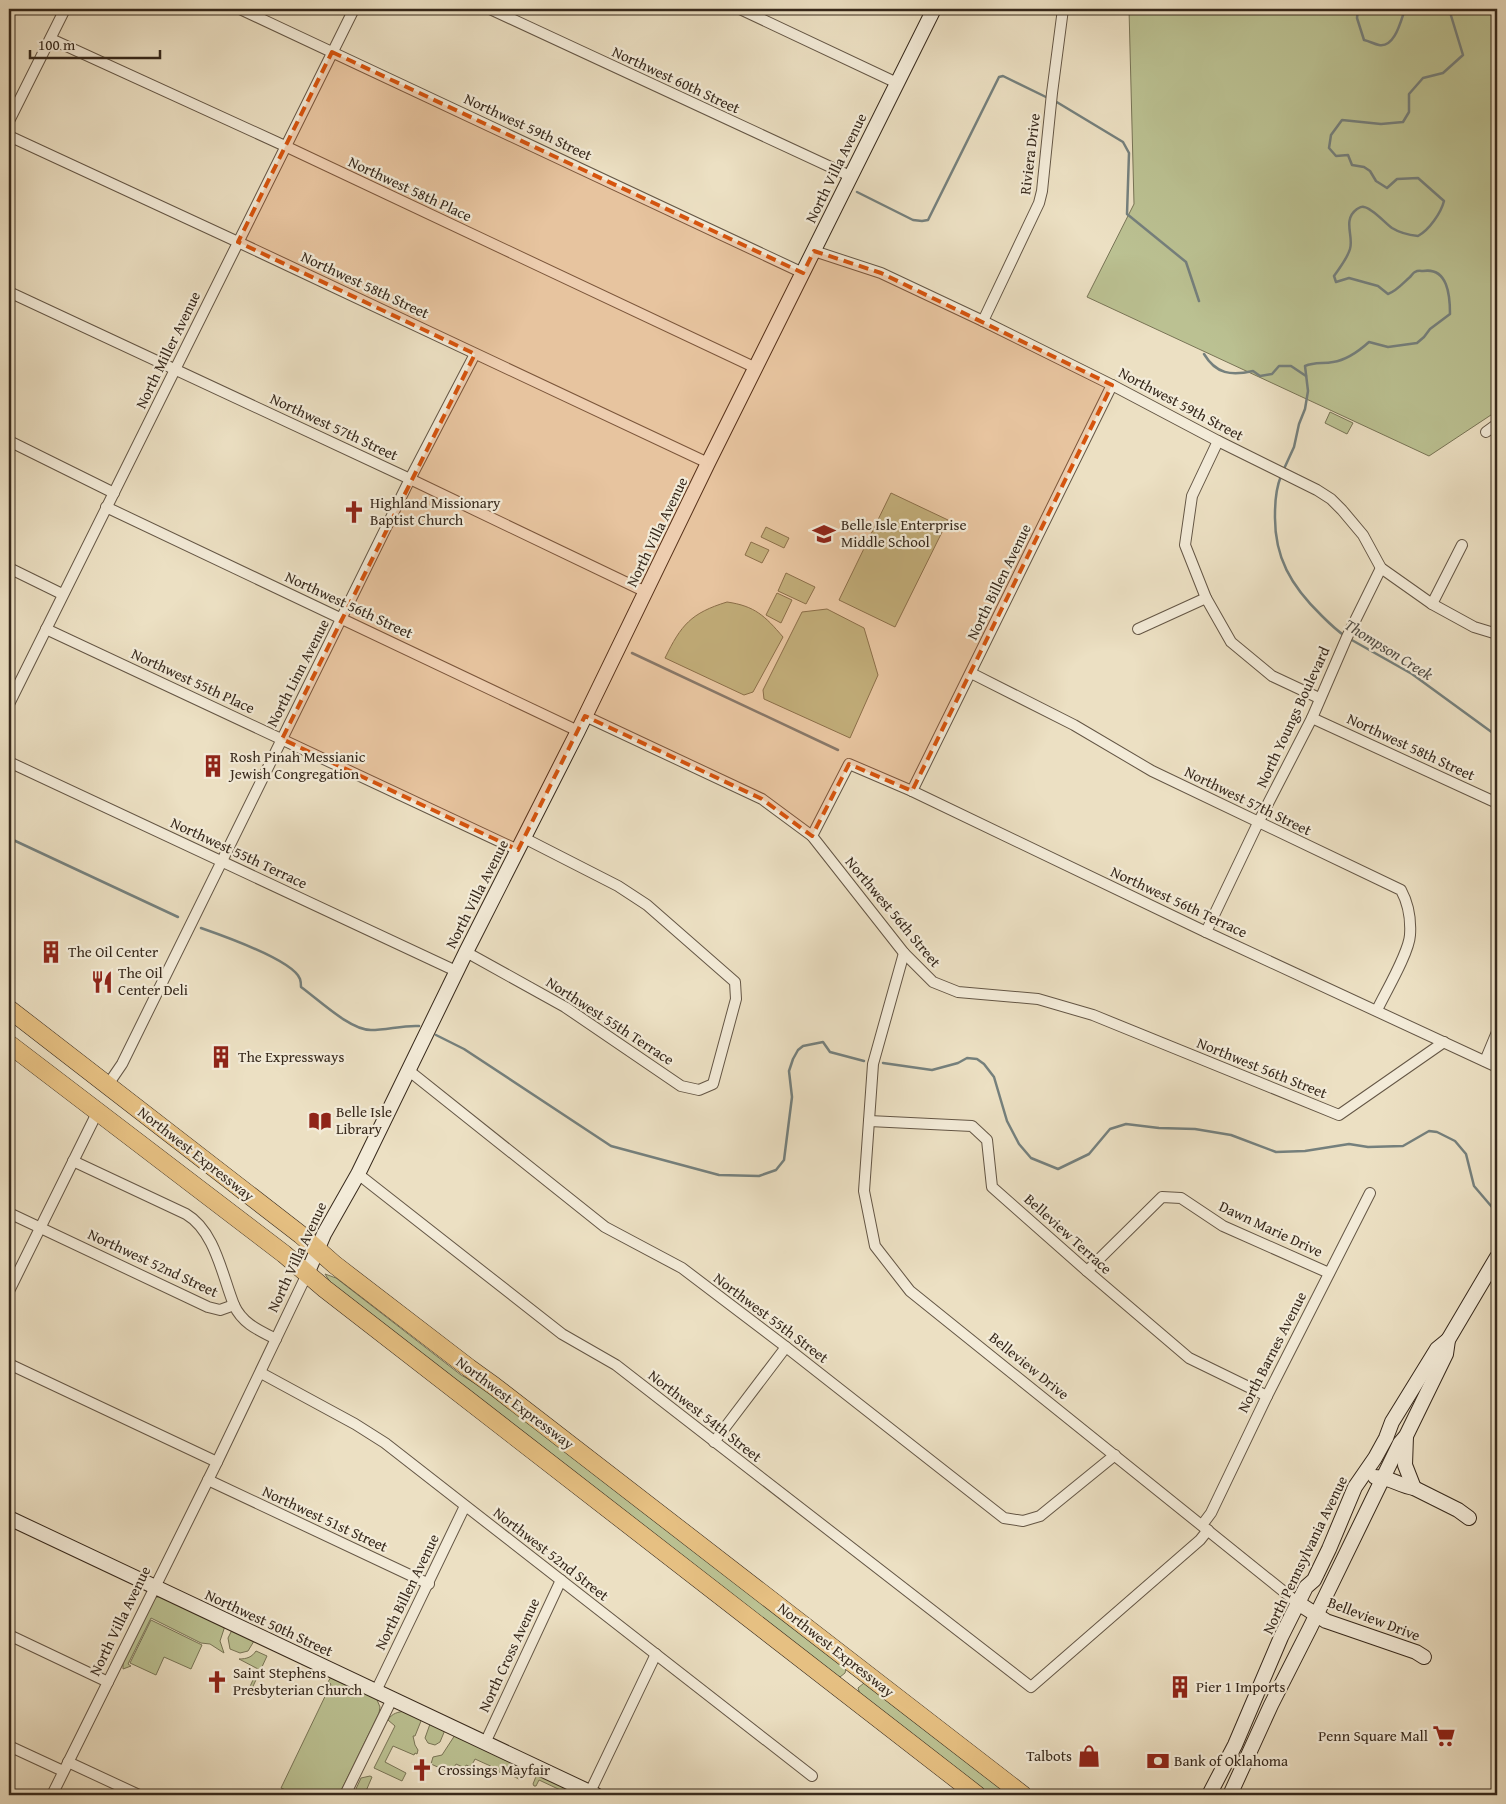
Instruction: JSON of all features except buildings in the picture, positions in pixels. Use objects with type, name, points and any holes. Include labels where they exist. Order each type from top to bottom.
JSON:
[{"type":"highway","name":"Northwest Expressway","points":[[9,1009],[1023,1795]]},
{"type":"highway","name":"Northwest Expressway","points":[[9,1044],[977,1795]]},
{"type":"highway","points":[[67,1089],[95,1093],[108,1086]]},
{"type":"street","points":[[9,121],[65,9]]},
{"type":"street","name":"Northwest 59th Street","points":[[240,9],[803,273]]},
{"type":"street","name":"North Miller Avenue","points":[[10,699],[354,9]]},
{"type":"street","name":"Northwest 60th Street","points":[[490,9],[850,176]]},
{"type":"street","points":[[740,9],[897,82]]},
{"type":"street","name":"North Villa Avenue","points":[[52,1795],[217,1462],[331,1220],[358,1174],[456,971],[578,731],[708,463],[934,9]]},
{"type":"street","name":"Riviera Drive","points":[[983,321],[1039,203],[1042,191],[1050,104],[1063,9]]},
{"type":"street","name":"Northwest 58th Place","points":[[50,39],[285,146],[756,368]]},
{"type":"street","name":"Northwest 58th Street","points":[[9,136],[708,463]]},
{"type":"street","name":"Northwest 59th Street","points":[[814,251],[881,273],[983,321],[1317,490],[1337,504],[1363,535],[1382,568],[1432,604],[1474,627],[1497,634]]},
{"type":"street","name":"Northwest 57th Street","points":[[9,292],[410,479],[646,592]]},
{"type":"street","name":"North Linn Avenue","points":[[108,1086],[122,1064],[221,861],[343,619],[410,479],[475,354]]},
{"type":"street","name":"North Billen Avenue","points":[[912,791],[1112,385]]},
{"type":"street","points":[[1486,432],[1497,424]]},
{"type":"street","points":[[9,441],[114,493]]},
{"type":"street","points":[[1218,441],[1192,496],[1185,545],[1206,598],[1231,642],[1272,676],[1319,698]]},
{"type":"street","name":"Northwest 56th Street","points":[[106,507],[578,731]]},
{"type":"street","points":[[1432,604],[1462,545]]},
{"type":"street","points":[[9,568],[62,594]]},
{"type":"street","name":"North Youngs Boulevard","points":[[1206,932],[1258,823],[1312,718],[1343,646],[1382,568]]},
{"type":"street","points":[[1138,629],[1206,598]]},
{"type":"street","name":"Northwest 55th Place","points":[[46,628],[282,739],[618,886],[647,905],[735,982],[736,998],[713,1084]]},
{"type":"street","name":"Northwest 57th Street","points":[[971,674],[1074,725],[1152,771],[1400,890],[1407,901],[1410,935],[1407,947],[1376,1010]]},
{"type":"street","name":"Northwest 56th Street","points":[[585,716],[762,799],[812,836],[904,952],[933,982],[958,992],[1038,1000],[1093,1015],[1339,1116],[1444,1042]]},
{"type":"street","name":"Northwest 58th Street","points":[[1312,718],[1497,803]]},
{"type":"street","name":"Northwest 55th Terrace","points":[[9,762],[456,971]]},
{"type":"street","name":"Northwest 56th Terrace","points":[[812,836],[849,764],[912,791],[1206,932],[1497,1067]]},
{"type":"street","name":"Northwest 55th Terrace","points":[[466,952],[565,1007],[681,1086],[699,1090],[713,1084]]},
{"type":"street","name":"Belleview Drive","points":[[904,952],[873,1064],[864,1191],[875,1246],[910,1291],[1298,1602],[1326,1621],[1416,1652],[1424,1657]]},
{"type":"street","points":[[1485,1060],[1497,1032]]},
{"type":"street","name":"Northwest 55th Street","points":[[408,1070],[605,1227],[682,1268],[1004,1518],[1023,1521],[1040,1516],[1115,1455]]},
{"type":"street","points":[[9,1291],[97,1113]]},
{"type":"street","name":"Belleview Terrace","points":[[869,1121],[972,1126],[987,1140],[992,1186],[1086,1271],[1189,1358],[1267,1396]]},
{"type":"street","points":[[73,1162],[186,1214],[198,1223],[209,1238],[234,1304]]},
{"type":"street","name":"Northwest 54th Street","points":[[358,1174],[562,1334],[616,1366],[1031,1687]]},
{"type":"street","name":"North Barnes Avenue","points":[[1031,1687],[1200,1540],[1267,1396],[1370,1193]]},
{"type":"street","name":"Dawn Marie Drive","points":[[1086,1271],[1162,1197],[1181,1198],[1223,1226],[1329,1272]]},
{"type":"street","name":"Northwest 52nd Street","points":[[9,1213],[208,1307],[220,1310],[234,1304],[237,1312],[246,1322],[276,1339]]},
{"type":"street","name":"North Pennsylvania Avenue","points":[[1209,1795],[1235,1745],[1281,1637],[1306,1585],[1314,1580],[1329,1549],[1349,1500],[1386,1438],[1392,1422],[1437,1349],[1448,1340],[1497,1257]]},
{"type":"street","name":"North Pennsylvania Avenue","points":[[1230,1795],[1271,1705],[1446,1354],[1448,1340]]},
{"type":"street","points":[[714,1442],[786,1347]]},
{"type":"street","points":[[9,1364],[217,1462]]},
{"type":"street","name":"Northwest 52nd Street","points":[[260,1373],[355,1424],[385,1443],[812,1776]]},
{"type":"street","points":[[1406,1436],[1405,1465],[1414,1488]]},
{"type":"street","points":[[1362,1477],[1383,1477],[1414,1488],[1470,1518]]},
{"type":"street","name":"Northwest 51st Street","points":[[208,1480],[429,1584]]},
{"type":"street","name":"North Billen Avenue","points":[[376,1691],[465,1506]]},
{"type":"street","name":"Northwest 50th Street","points":[[9,1518],[593,1794]]},
{"type":"street","name":"North Cross Avenue","points":[[485,1743],[561,1580]]},
{"type":"street","points":[[1314,1580],[1316,1614]]},
{"type":"street","points":[[9,1635],[108,1682]]},
{"type":"street","points":[[593,1794],[656,1654]]},
{"type":"street","points":[[345,1795],[392,1699]]},
{"type":"street","points":[[9,1746],[139,1795]]},
{"type":"highlighted area","points":[[332,52],[803,273],[814,251],[881,273],[1112,385],[912,791],[849,764],[812,836],[762,799],[585,716],[518,850],[282,739],[475,354],[238,242]]},
{"type":"green space","points":[[1129,9],[1497,9],[1497,411],[1429,456],[1087,297],[1134,204]]},
{"type":"green space","points":[[1330,412],[1353,423],[1347,434],[1325,423]]},
{"type":"green space","points":[[891,493],[948,520],[895,627],[839,600]]},
{"type":"green space","points":[[766,527],[789,538],[784,548],[761,537]]},
{"type":"green space","points":[[751,542],[769,550],[762,563],[745,555]]},
{"type":"green space","points":[[786,573],[815,587],[806,604],[778,591]]},
{"type":"green space","points":[[777,593],[792,600],[781,623],[766,615]]},
{"type":"green space","points":[[727,602],[745,606],[759,613],[783,637],[753,692],[744,695],[665,658],[676,637],[688,622],[704,611]]},
{"type":"green space","points":[[827,609],[864,628],[878,675],[850,738],[764,699],[763,690],[802,612]]},
{"type":"green space","points":[[325,1274],[336,1278],[461,1375],[490,1392],[846,1669],[845,1673],[840,1677],[837,1676],[330,1282]]},
{"type":"green space","points":[[161,1596],[225,1626],[220,1641],[224,1653],[210,1644],[201,1643],[151,1618],[128,1664],[131,1666],[123,1669],[123,1662],[154,1598]]},
{"type":"green space","points":[[151,1620],[202,1645],[191,1669],[164,1657],[156,1675],[130,1663]]},
{"type":"green space","points":[[232,1630],[254,1641],[248,1651],[240,1653],[230,1649],[228,1638]]},
{"type":"green space","points":[[256,1651],[267,1656],[249,1695],[247,1693],[258,1669],[239,1659],[249,1657]]},
{"type":"green space","points":[[331,1677],[375,1695],[380,1707],[379,1713],[339,1795],[297,1795],[281,1788],[331,1684],[328,1682]]},
{"type":"green space","points":[[864,1683],[868,1684],[1012,1795],[991,1795],[860,1694],[858,1688]]},
{"type":"green space","points":[[406,1711],[420,1718],[421,1721],[415,1736],[413,1736],[418,1750],[417,1754],[415,1753],[414,1755],[393,1746],[385,1762],[406,1773],[402,1781],[374,1768],[395,1726],[388,1720],[396,1713]]},
{"type":"green space","points":[[430,1724],[445,1730],[440,1742],[435,1745],[428,1743],[425,1738]]},
{"type":"green space","points":[[455,1735],[528,1769],[526,1775],[519,1779],[506,1773],[501,1774],[497,1769],[475,1759],[471,1767],[466,1765],[465,1768],[456,1764],[451,1773],[431,1764],[433,1757],[442,1755]]},
{"type":"green space","points":[[537,1774],[586,1795],[571,1795],[539,1780],[536,1786],[534,1786]]},
{"type":"green space","points":[[372,1777],[366,1791],[370,1793],[369,1795],[363,1795],[355,1791],[361,1778]]},
{"type":"waterway","name":"Thompson Creek","points":[[1358,9],[1357,18],[1364,40],[1379,45],[1385,45],[1393,38],[1405,9]]},
{"type":"waterway","name":"Thompson Creek","points":[[1283,471],[1294,447],[1299,424],[1305,409],[1308,391],[1305,366],[1343,359],[1357,352],[1369,342],[1388,347],[1417,343],[1430,329],[1450,314],[1446,284],[1443,278],[1431,271],[1415,272],[1397,289],[1388,294],[1378,286],[1349,278],[1336,282],[1334,276],[1350,249],[1349,223],[1350,218],[1357,209],[1367,208],[1395,230],[1418,236],[1434,221],[1444,201],[1418,178],[1397,179],[1387,188],[1376,181],[1370,171],[1364,167],[1352,165],[1348,155],[1336,156],[1329,148],[1331,135],[1342,120],[1381,124],[1403,122],[1409,112],[1409,94],[1423,78],[1443,73],[1463,55],[1449,9]]},
{"type":"waterway","points":[[857,192],[913,220],[928,220],[999,77],[1003,76],[1048,98]]},
{"type":"waterway","points":[[1055,101],[1123,142],[1129,153],[1127,214],[1186,262],[1199,301]]},
{"type":"waterway","points":[[1204,354],[1214,366],[1225,372],[1253,371],[1260,376],[1272,374],[1279,366],[1291,366],[1306,376]]},
{"type":"waterway","name":"Thompson Creek","points":[[1281,476],[1276,495],[1275,529],[1286,570],[1311,605],[1345,636]]},
{"type":"waterway","name":"Thompson Creek","points":[[1350,639],[1412,674],[1497,736]]},
{"type":"waterway","points":[[632,653],[838,750]]},
{"type":"waterway","points":[[9,838],[178,917]]},
{"type":"waterway","points":[[201,928],[255,949],[284,964],[295,972],[300,979],[301,987],[344,1020],[354,1025],[371,1030],[419,1026]]},
{"type":"waterway","points":[[436,1035],[464,1049],[611,1146],[719,1175],[759,1176],[776,1170],[784,1160],[792,1097],[789,1071],[798,1050],[803,1046],[823,1042],[830,1052],[864,1061]]},
{"type":"waterway","points":[[883,1063],[932,1070],[958,1063],[967,1058],[977,1059],[984,1064],[994,1077],[1007,1121],[1019,1144],[1031,1158],[1058,1169],[1089,1154],[1110,1129],[1126,1124],[1159,1128],[1195,1129],[1231,1135],[1276,1152],[1305,1151],[1349,1144],[1368,1147],[1403,1146],[1429,1131],[1437,1132],[1455,1141],[1466,1154],[1474,1186],[1497,1213]]},
{"type":"place","name":"Highland Missionary Baptist Church","points":[[354,512]]},
{"type":"place","name":"Belle Isle Enterprise Middle School","points":[[824,534]]},
{"type":"place","name":"Rosh Pinah Messianic Jewish Congregation","points":[[213,766]]},
{"type":"place","name":"The Oil Center","points":[[51,952]]},
{"type":"place","name":"The Oil Center Deli","points":[[102,982]]},
{"type":"place","name":"The Expressways","points":[[221,1057]]},
{"type":"place","name":"Belle Isle Library","points":[[320,1121]]},
{"type":"place","name":"Saint Stephens Presbyterian Church","points":[[217,1682]]},
{"type":"place","name":"Pier 1 Imports","points":[[1180,1687]]},
{"type":"place","name":"Penn Square Mall","points":[[1444,1736]]},
{"type":"place","name":"Talbots","points":[[1089,1756]]},
{"type":"place","name":"Bank of Oklahoma","points":[[1158,1761]]},
{"type":"place","name":"Crossings Mayfair","points":[[422,1770]]}]
